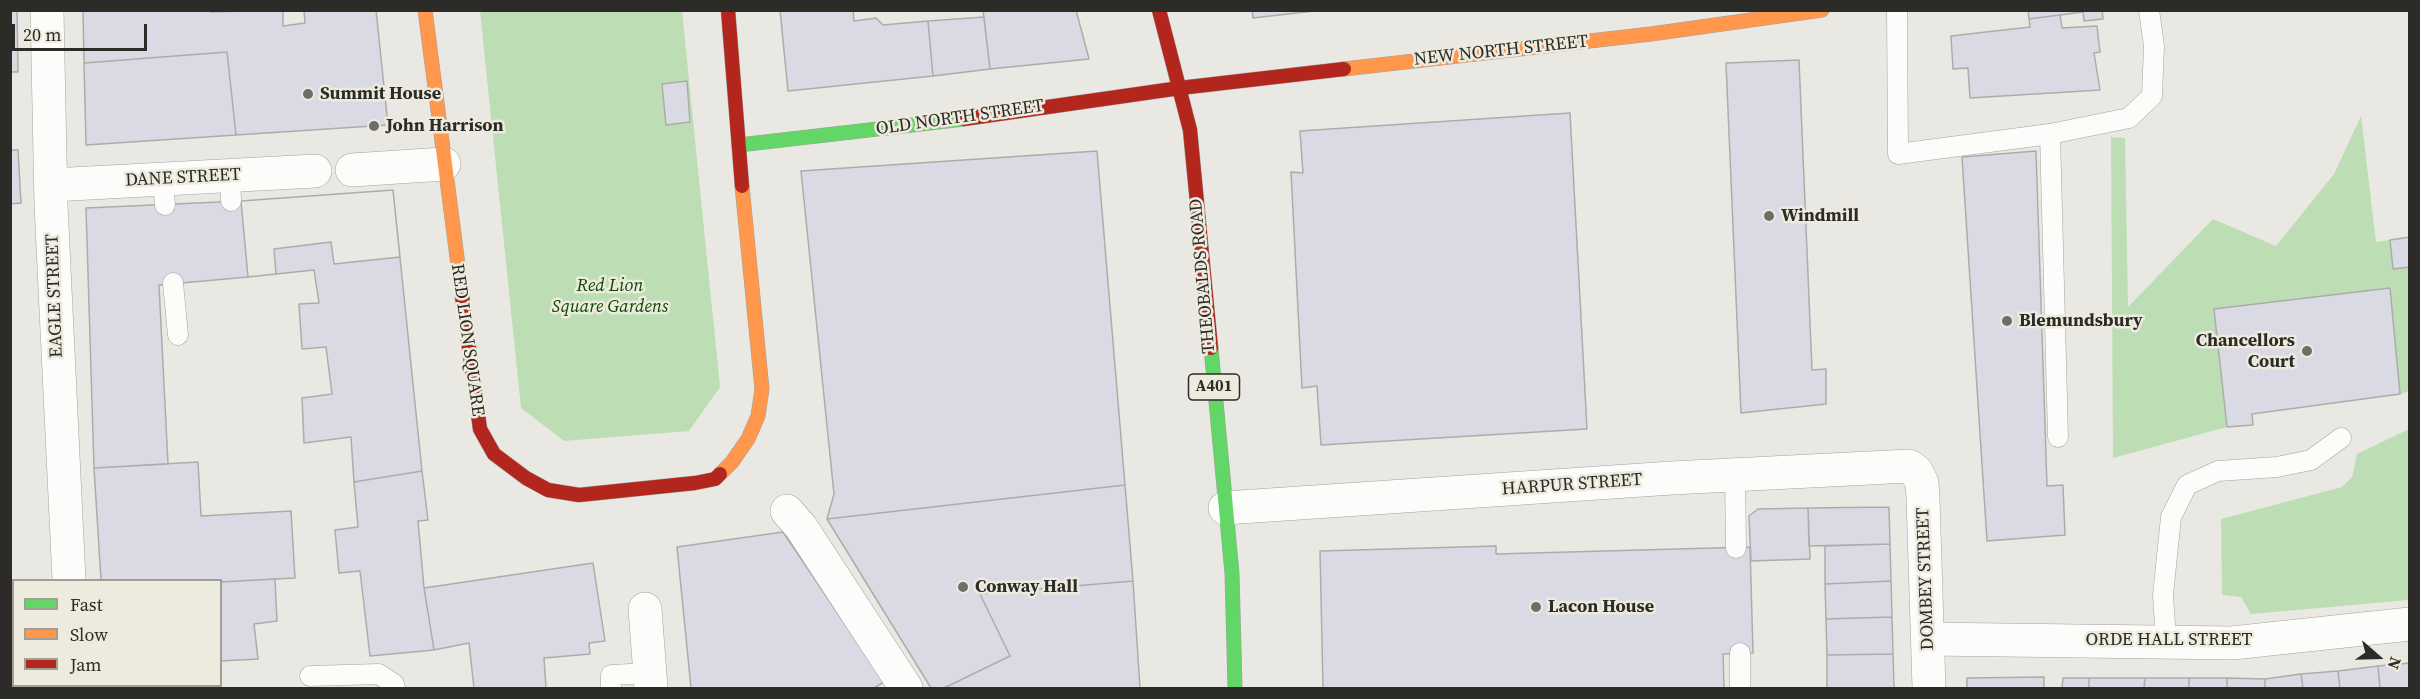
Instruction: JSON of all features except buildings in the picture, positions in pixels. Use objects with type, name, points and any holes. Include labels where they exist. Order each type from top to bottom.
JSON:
[{"type":"street","name":"EAGLE STREET","points":[[47,10],[51,185],[69,579]]},
{"type":"street","name":"RED LION SQUARE","points":[[425,10],[480,429],[494,454],[526,478],[548,490],[579,495],[715,479],[732,462],[748,439],[758,416],[762,389],[728,10]]},
{"type":"street","name":"THEOBALDS ROAD","points":[[1159,10],[1190,130],[1232,573],[1235,688]]},
{"type":"street","name":"NEW NORTH STREET","points":[[1180,87],[1651,34],[1822,10]]},
{"type":"street","name":"OLD NORTH STREET","points":[[739,145],[949,121],[1180,87]]},
{"type":"street","points":[[352,170],[444,164]]},
{"type":"street","name":"DANE STREET","points":[[51,185],[164,192],[231,189],[315,171]]},
{"type":"street","name":"HARPUR STREET","points":[[1225,508],[1735,474],[1893,466],[1909,466],[1916,471]]},
{"type":"street","name":"DOMBEY STREET","points":[[1916,471],[1922,483],[1923,498],[1929,688]]},
{"type":"street","points":[[787,511],[801,527],[906,688]]},
{"type":"street","points":[[645,609],[650,681]]},
{"type":"street","name":"ORDE HALL STREET","points":[[1928,639],[2166,640],[2232,643],[2409,624]]},
{"type":"lane","points":[[1897,10],[1898,154],[2050,134],[2129,118],[2152,96],[2154,46],[2150,10]]},
{"type":"lane","points":[[2050,134],[2058,437]]},
{"type":"lane","points":[[173,284],[178,335]]},
{"type":"lane","points":[[2166,640],[2163,595],[2170,517],[2187,485],[2218,471],[2277,467],[2311,460],[2341,438]]},
{"type":"lane","points":[[1735,474],[1736,548]]},
{"type":"lane","points":[[1740,653],[1740,688]]},
{"type":"lane","points":[[310,676],[379,674],[394,684],[395,688]]},
{"type":"lane","points":[[611,688],[611,675],[650,681]]},
{"type":"green space","name":"Red Lion Square Gardens","points":[[480,11],[682,11],[720,387],[689,431],[564,441],[521,408]]},
{"type":"green space","points":[[2361,116],[2376,242],[2390,240],[2393,269],[2409,267],[2409,391],[2400,394],[2390,289],[2214,309],[2227,427],[2113,458],[2111,137],[2125,138],[2128,307],[2213,219],[2276,246],[2334,174]]},
{"type":"green space","points":[[2409,429],[2409,600],[2251,614],[2241,597],[2222,595],[2221,519],[2342,487],[2352,477],[2357,454]]},
{"type":"traffic: fast","points":[[739,145],[964,119]]},
{"type":"traffic: fast","points":[[1211,348],[1232,573],[1235,688]]},
{"type":"traffic: slow","points":[[425,10],[462,296]]},
{"type":"traffic: slow","points":[[1344,69],[1651,34],[1822,10]]},
{"type":"traffic: slow","points":[[720,474],[732,462],[748,439],[758,416],[762,389],[742,186]]},
{"type":"traffic: jam","points":[[728,10],[742,186]]},
{"type":"traffic: jam","points":[[1159,10],[1190,130],[1211,348]]},
{"type":"traffic: jam","points":[[964,119],[1180,88],[1344,69]]},
{"type":"traffic: jam","points":[[462,296],[480,429],[494,454],[526,478],[548,490],[579,495],[695,483],[715,479],[720,474]]},
{"type":"place","name":"Summit House","points":[[308,94]]},
{"type":"place","name":"John Harrison","points":[[374,126]]},
{"type":"place","name":"Windmill","points":[[1769,216]]},
{"type":"place","name":"Blemundsbury","points":[[2007,321]]},
{"type":"place","name":"Chancellors Court","points":[[2307,351]]},
{"type":"place","name":"Conway Hall","points":[[963,587]]},
{"type":"place","name":"Lacon House","points":[[1536,607]]}]
